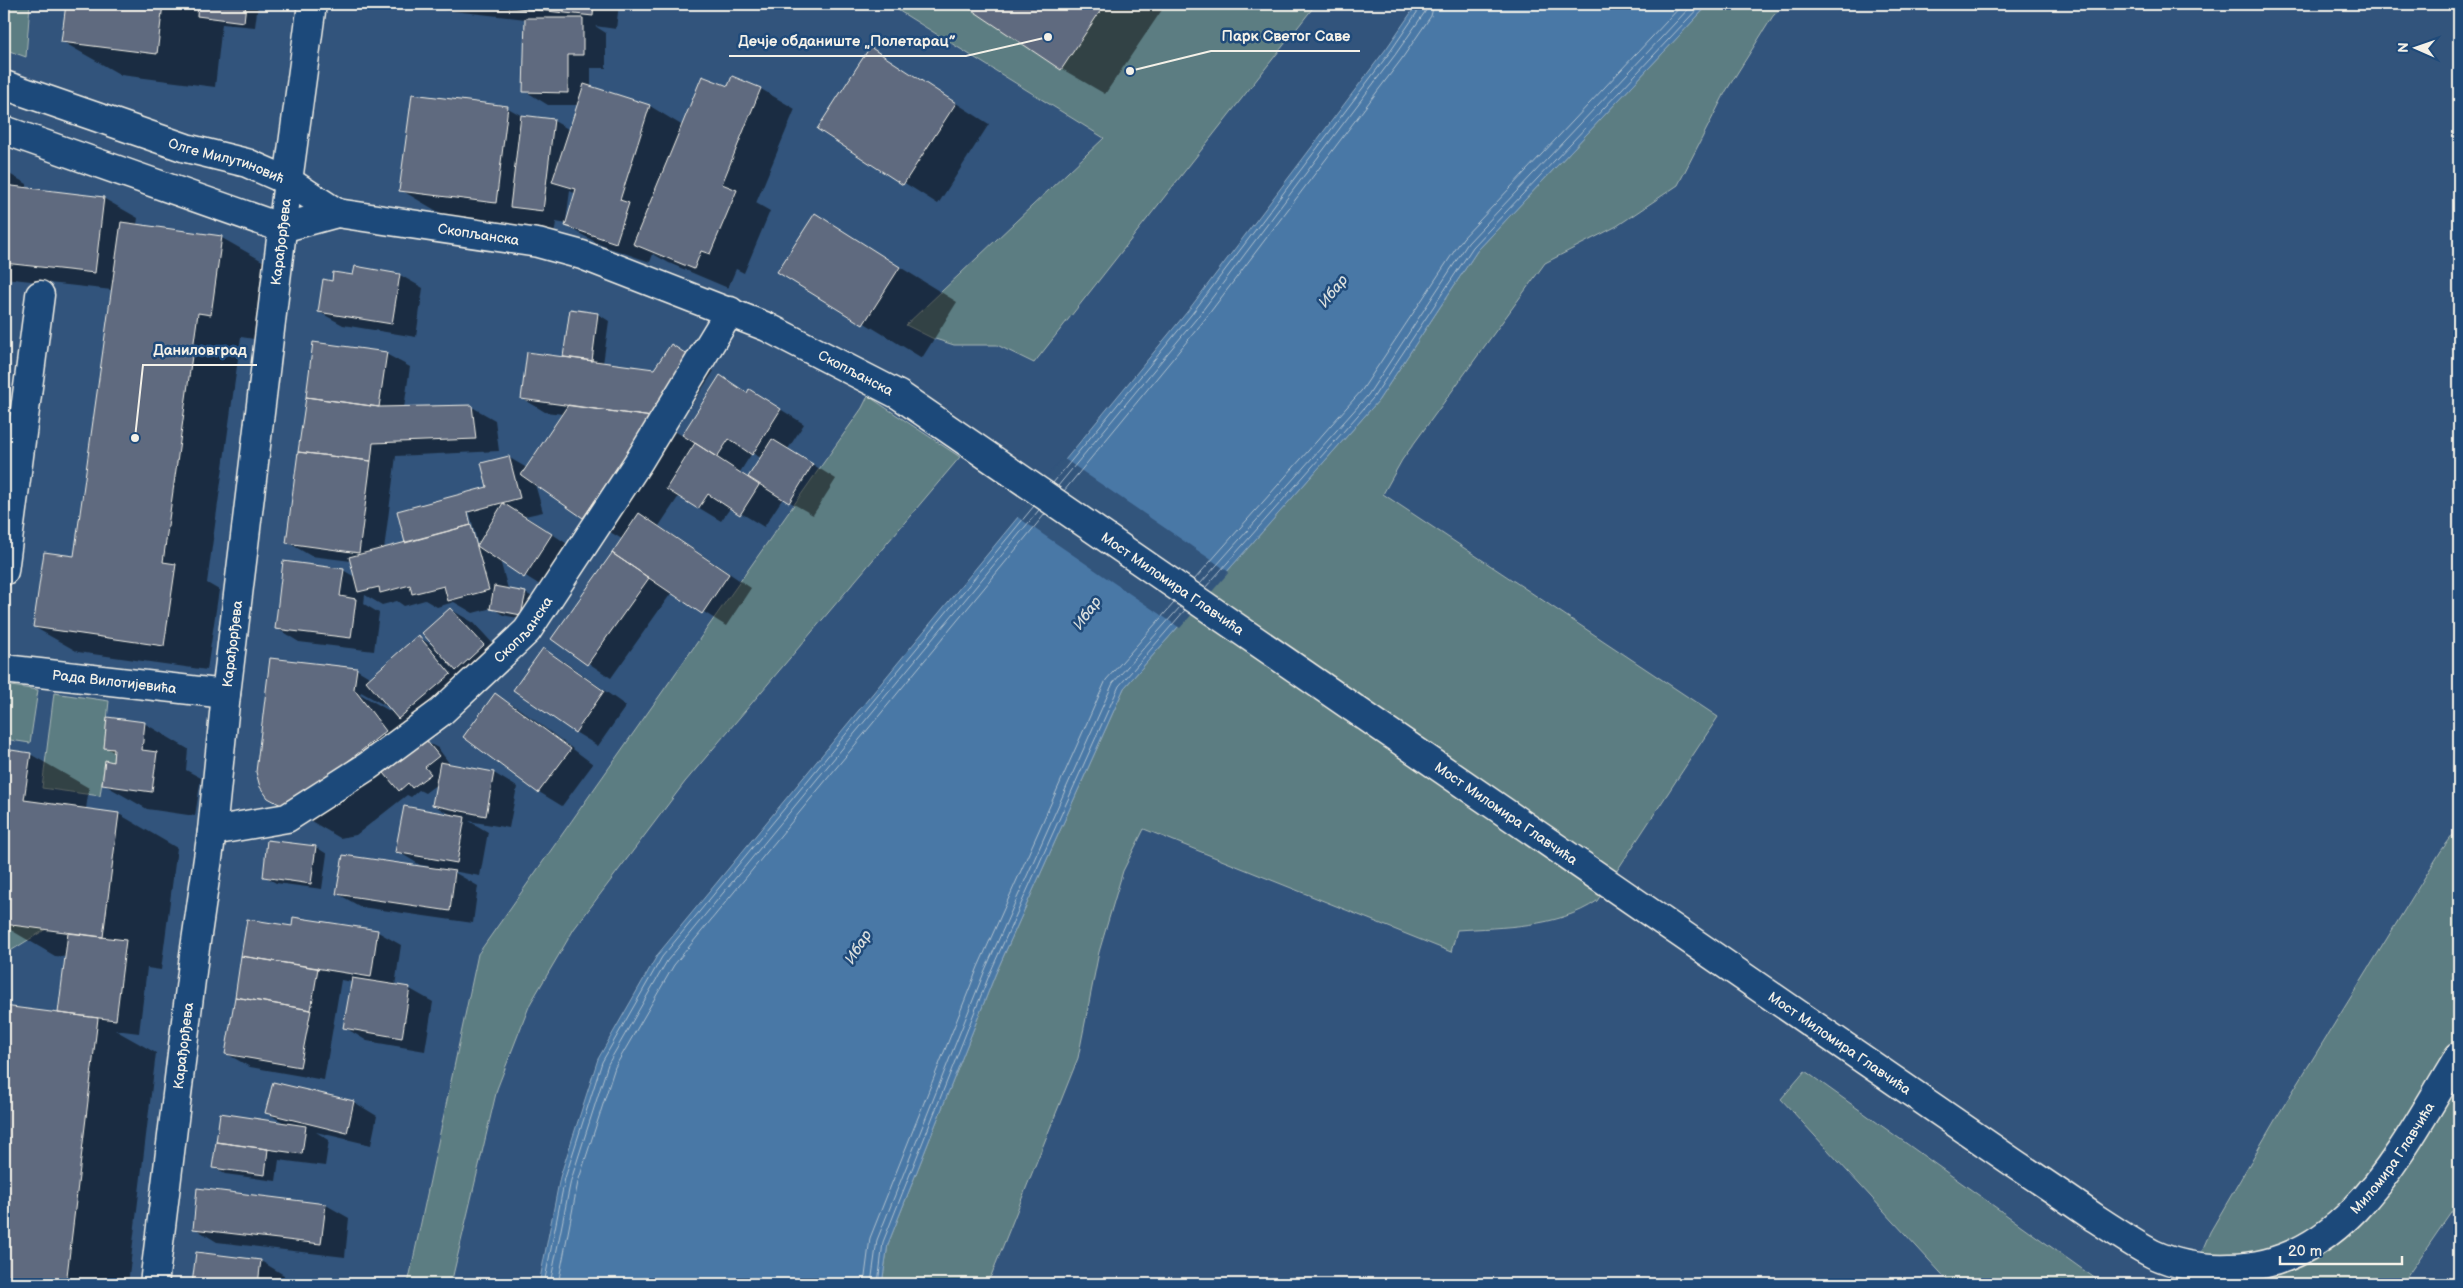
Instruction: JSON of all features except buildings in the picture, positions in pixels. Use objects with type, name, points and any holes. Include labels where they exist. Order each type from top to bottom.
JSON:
[{"type":"street","name":"Карађорђева","points":[[154,1284],[194,955],[212,831],[226,694],[282,228],[312,4]]},
{"type":"street","name":"Олге Милутиновић","points":[[4,85],[186,148],[247,163],[288,181],[337,213]]},
{"type":"street","points":[[4,130],[282,228],[337,213]]},
{"type":"street","name":"Скопљанска","points":[[337,213],[538,243],[582,255],[776,331],[899,394]]},
{"type":"street","points":[[4,571],[40,295]]},
{"type":"street","name":"Скопљанска","points":[[212,831],[287,818],[368,766],[441,712],[527,631],[638,461],[730,312]]},
{"type":"street","name":"Мост Миломира Главчића","points":[[899,394],[2115,1231]]},
{"type":"street","name":"Рада Вилотијевића","points":[[4,669],[226,694]]},
{"type":"street","name":"Миломира Главчића","points":[[2115,1231],[2154,1254],[2180,1263],[2208,1268],[2252,1268],[2288,1258],[2312,1246],[2341,1225],[2391,1165],[2459,1056]]},
{"type":"green space","points":[[4,4],[30,4],[26,57],[4,49]]},
{"type":"green space","points":[[888,4],[1316,4],[1034,363],[997,345],[954,345],[932,338],[906,325],[1104,138]]},
{"type":"green space","points":[[1709,4],[1786,4],[1773,16],[1726,91],[1678,185],[1617,226],[1545,263],[1402,460],[1383,494],[1718,717],[1597,901],[1581,910],[1547,921],[1511,927],[1457,930],[1451,952],[1144,829],[1123,871],[1099,952],[1078,1058],[991,1276],[981,1284],[882,1284],[888,1244],[995,975],[1124,688],[1378,401],[1477,251]]},
{"type":"green space","points":[[868,396],[960,457],[685,782],[574,929],[530,1004],[497,1089],[451,1284],[408,1284],[478,954],[862,408]]},
{"type":"green space","points":[[4,399],[14,401],[6,453],[4,455]]},
{"type":"green space","points":[[4,685],[38,690],[30,743],[4,739]]},
{"type":"green space","points":[[54,693],[109,701],[104,748],[114,749],[113,762],[105,761],[100,796],[42,788]]},
{"type":"green space","points":[[2459,827],[2459,1201],[2402,1284],[2188,1284],[2210,1232],[2275,1120],[2441,851]]},
{"type":"green space","points":[[4,924],[46,929],[4,955]]},
{"type":"green space","points":[[1805,1071],[2103,1284],[1951,1284],[1781,1099]]},
{"type":"water","name":"Ибар","points":[[1417,4],[1709,4],[1477,251],[1378,401],[1124,688],[995,975],[888,1244],[882,1284],[539,1284],[560,1177],[598,1059],[658,954],[1187,312],[1386,49]]},
{"type":"pier","points":[[1063,458],[1229,572],[1180,628],[1016,516]]},
{"type":"place","name":"Дечје обданиште „Полетарац”","points":[[1048,37]]},
{"type":"place","name":"Парк Светог Саве","points":[[1130,71]]},
{"type":"place","name":"Даниловград","points":[[135,438]]}]
